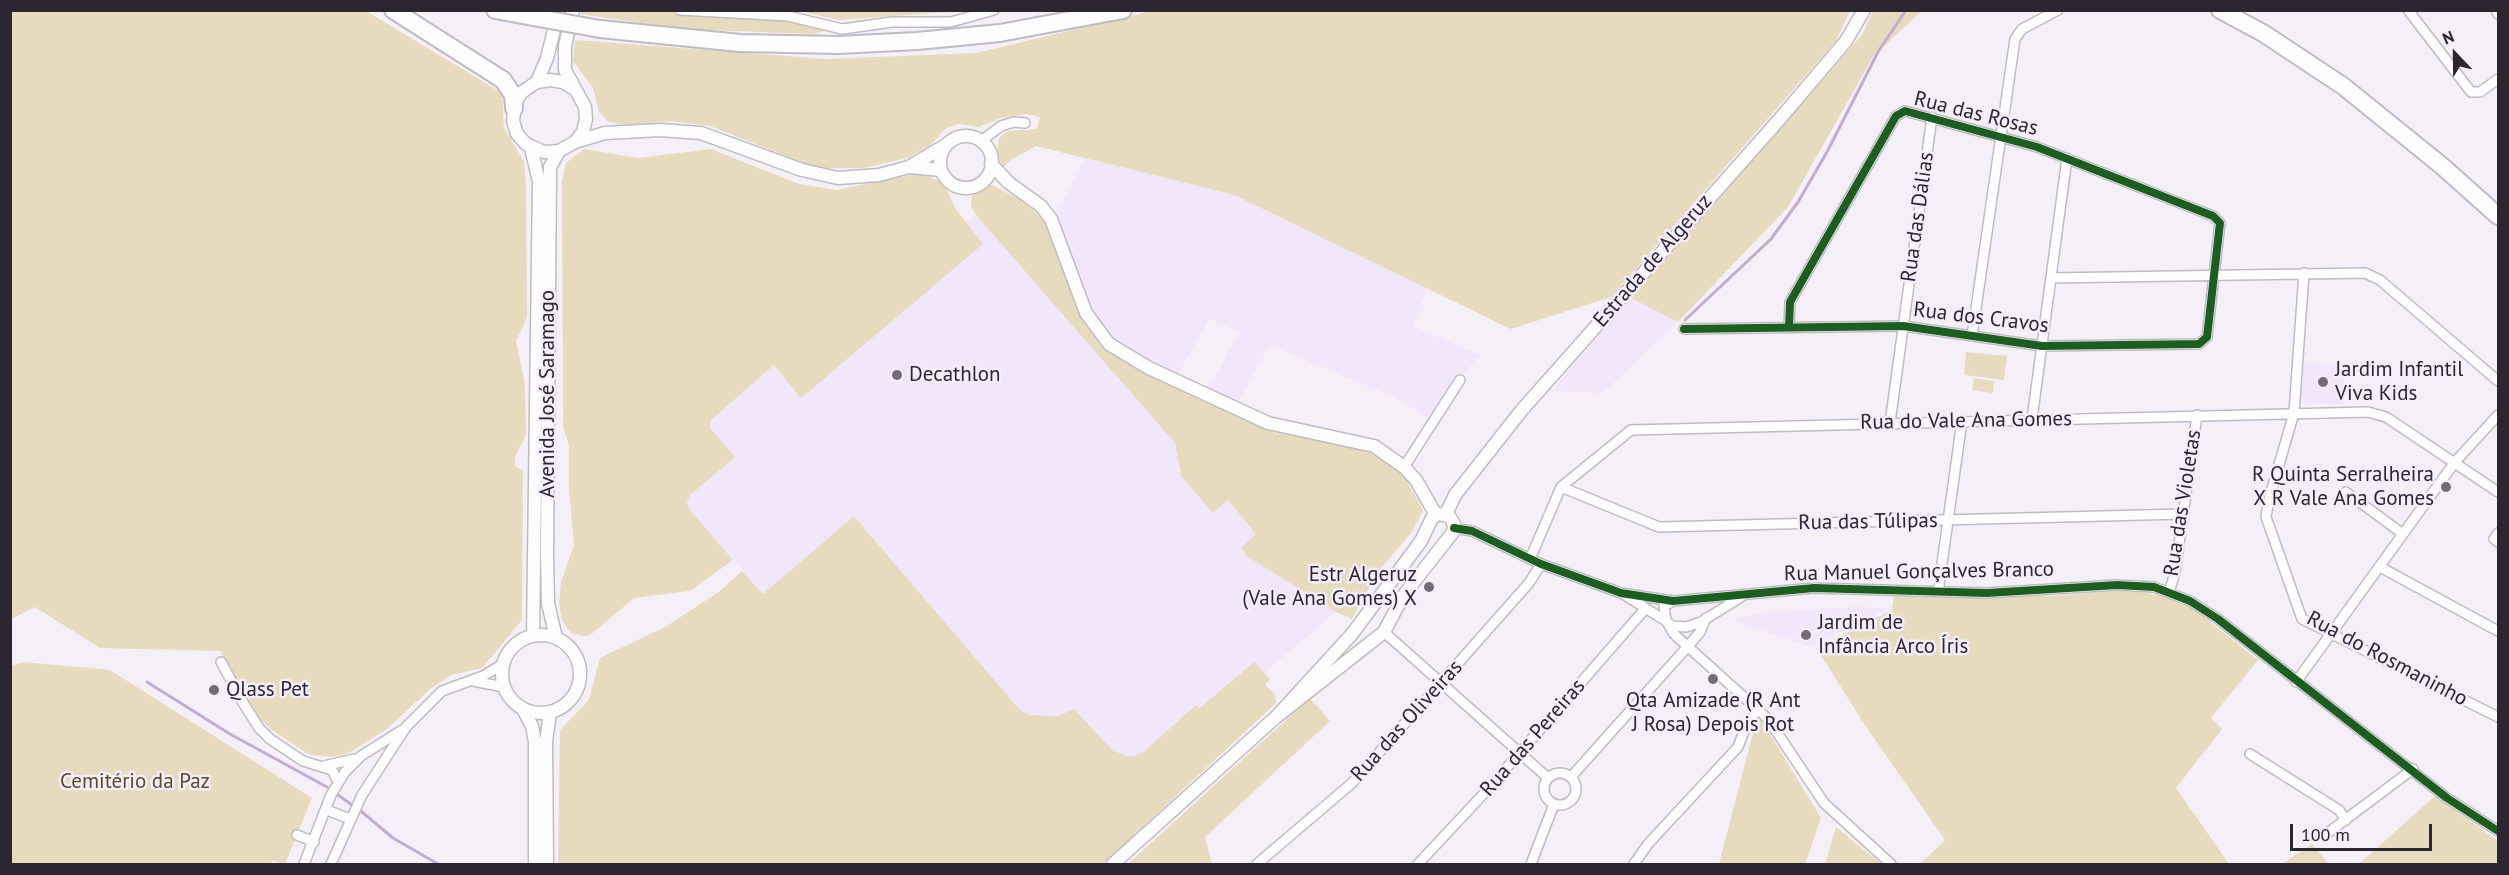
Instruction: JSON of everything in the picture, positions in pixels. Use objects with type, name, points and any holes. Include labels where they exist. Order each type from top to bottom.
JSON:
[{"type":"highway","points":[[393,10],[503,80],[513,95],[514,108]]},
{"type":"highway","points":[[495,10],[600,29],[740,44],[838,45],[917,41],[1000,33],[1123,10]]},
{"type":"highway","points":[[510,10],[532,17]]},
{"type":"highway","points":[[2220,10],[2263,33],[2343,87],[2442,166],[2499,216]]},
{"type":"main road","points":[[537,82],[548,58],[559,10]]},
{"type":"main road","points":[[573,10],[564,59],[568,79],[581,97],[586,112],[605,133]]},
{"type":"main road","name":"Estrada de Algeruz","points":[[1276,717],[1352,634],[1429,528],[1430,521],[1441,515],[1521,411],[1786,112],[1846,41],[1864,10]]},
{"type":"main road","points":[[574,89],[556,80],[537,82],[522,92],[514,108],[513,121],[517,134],[531,148],[544,153],[559,151],[575,142],[605,133],[660,130],[701,133],[802,170],[838,178],[879,175],[909,167],[946,145],[963,136],[981,141],[989,151],[991,164],[985,179],[978,184],[962,187],[949,182],[941,170],[941,154],[946,145]]},
{"type":"main road","points":[[575,142],[582,132],[586,112]]},
{"type":"main road","name":"Avenida José Saramago","points":[[531,148],[538,181],[533,636]]},
{"type":"main road","name":"Avenida José Saramago","points":[[555,638],[548,603],[547,556],[549,214],[550,167],[559,151]]},
{"type":"main road","points":[[991,164],[1009,183],[1041,206],[1051,219],[1086,313],[1109,344],[1149,368],[1268,423],[1374,446],[1404,467],[1441,515],[1453,521],[1452,531],[1440,539],[1432,535],[1429,528]]},
{"type":"main road","points":[[909,167],[941,170]]},
{"type":"main road","points":[[985,179],[1009,183]]},
{"type":"main road","name":"Estrada de Algeruz","points":[[1113,864],[1276,717],[1384,629],[1403,596],[1437,555],[1452,531]]},
{"type":"main road","points":[[1382,614],[1384,629],[1372,635],[1364,630],[1367,615],[1382,614]]},
{"type":"main road","points":[[523,710],[541,714],[550,712],[571,699],[580,676],[575,654],[555,638],[533,636],[514,646],[503,664],[504,687],[511,700],[523,710],[532,726],[535,742],[535,864]]},
{"type":"main road","points":[[547,864],[546,742],[550,712]]},
{"type":"street","points":[[681,10],[788,16],[842,29],[892,22],[951,22],[994,10]]},
{"type":"street","points":[[1972,336],[2014,39],[2022,29],[2058,10]]},
{"type":"street","points":[[2408,10],[2471,92],[2480,92],[2499,79]]},
{"type":"street","name":"Rua das Rosas","points":[[1789,327],[1790,302],[1896,117],[1905,111],[2001,136],[2067,158],[2213,216],[2220,223],[2221,229],[2215,274]]},
{"type":"street","name":"Rua das Dálias","points":[[1890,423],[1932,117]]},
{"type":"street","points":[[981,141],[1001,126],[1014,122],[1025,123]]},
{"type":"street","points":[[2032,419],[2067,158]]},
{"type":"street","points":[[2051,278],[2355,271],[2372,274],[2499,381]]},
{"type":"street","name":"Rua do Rosmaninho","points":[[2304,273],[2294,412],[2269,499],[2268,526],[2302,619],[2331,635],[2497,713]]},
{"type":"street","name":"Rua dos Cravos","points":[[1684,329],[1903,327],[2042,346],[2199,344],[2207,337],[2215,274]]},
{"type":"street","points":[[1404,467],[1460,380]]},
{"type":"street","name":"Rua do Vale Ana Gomes","points":[[1530,559],[1561,488],[1631,430],[2294,412],[2375,413],[2386,417],[2499,492]]},
{"type":"street","name":"Rua das Violetas","points":[[2169,592],[2175,573],[2197,415]]},
{"type":"street","points":[[2296,682],[2455,462],[2499,415]]},
{"type":"street","points":[[1938,592],[1962,421]]},
{"type":"street","name":"Rua das Túlipas","points":[[1561,488],[1659,527],[2183,514]]},
{"type":"street","points":[[2346,492],[2403,534]]},
{"type":"street","name":"Rua Manuel Gonçalves Branco","points":[[1452,531],[1472,531],[1541,564],[1621,593],[1673,601],[1814,588],[1987,593],[2136,585],[2169,592],[2218,619],[2296,682],[2413,769],[2447,798],[2499,831]]},
{"type":"street","points":[[2499,533],[2494,539],[2499,542]]},
{"type":"street","name":"Rua das Oliveiras","points":[[1257,864],[1352,783],[1529,583],[1541,564]]},
{"type":"street","points":[[2380,567],[2499,631]]},
{"type":"street","name":"Rua Manuel Gonçalves Branco","points":[[1621,593],[1666,621],[1686,627],[1746,594]]},
{"type":"street","points":[[1571,777],[1700,632],[1707,617],[1706,603],[1696,600]]},
{"type":"street","points":[[1673,601],[1664,606],[1666,621],[1674,634],[1758,708],[1824,803],[1891,864]]},
{"type":"street","name":"Rua das Pereiras","points":[[1418,864],[1519,754],[1645,609]]},
{"type":"street","points":[[1384,629],[1440,684],[1548,778]]},
{"type":"street","points":[[221,662],[253,719],[270,739],[303,761],[324,766],[335,773],[338,782]]},
{"type":"street","points":[[331,864],[362,795],[406,727],[442,691],[503,664]]},
{"type":"street","points":[[470,680],[504,687]]},
{"type":"street","points":[[1634,864],[1648,844],[1738,747],[1746,726],[1758,708]]},
{"type":"street","points":[[324,766],[343,764],[361,756],[406,727]]},
{"type":"street","points":[[2250,754],[2339,810],[2346,820]]},
{"type":"street","points":[[304,864],[338,782],[361,756]]},
{"type":"street","points":[[2325,835],[2413,769]]},
{"type":"street","points":[[1559,772],[1571,777],[1576,788],[1572,799],[1567,804],[1554,804],[1545,796],[1544,789],[1548,778],[1559,772]]},
{"type":"street","points":[[1531,864],[1554,804]]},
{"type":"street","points":[[327,810],[350,819]]},
{"type":"street","points":[[297,835],[314,842]]},
{"type":"shaded area","points":[[1084,158],[1234,195],[1428,287],[1413,326],[1479,355],[1430,419],[1396,398],[1270,345],[1237,404],[1207,390],[1240,332],[1209,319],[1177,376],[1120,348],[1092,317],[1095,314],[1056,214]]},
{"type":"shaded area","points":[[976,215],[1172,437],[1177,453],[1178,470],[1212,513],[1228,500],[1257,535],[1241,548],[1248,557],[1336,612],[1264,673],[1253,662],[1199,709],[1196,705],[1142,753],[1131,757],[1113,751],[1074,709],[1058,716],[1043,717],[1029,715],[1020,710],[855,516],[763,594],[689,509],[687,501],[710,420],[775,365],[801,397],[982,244],[966,223]]},
{"type":"shaded area","points":[[1631,298],[1678,322],[1603,393],[1552,391]]},
{"type":"shaded area","name":"Jardim Infantil Viva Kids","points":[[2304,363],[2344,366],[2344,404],[2304,404],[2300,398]]},
{"type":"shaded area","name":"Jardim de Infância Arco Íris","points":[[1854,607],[1889,608],[1811,647],[1733,620],[1761,613]]},
{"type":"green space","points":[[582,10],[663,11],[800,22],[825,31],[812,34],[680,29],[581,14]]},
{"type":"green space","points":[[800,10],[963,11],[838,20]]},
{"type":"green space","points":[[1156,10],[1850,11],[1836,41],[1611,297],[1511,329],[1234,195],[1036,146],[1009,161],[1002,169],[997,150],[999,138],[1008,131],[1037,129],[1040,117],[1027,114],[1001,118],[979,127],[958,124],[945,129],[932,144],[908,158],[863,168],[816,168],[710,126],[670,121],[629,125],[608,122],[599,111],[593,88],[573,61],[575,40],[826,59],[976,53]]},
{"type":"green space","points":[[11,11],[366,11],[502,93],[504,128],[524,161],[526,186],[527,317],[516,341],[525,384],[526,435],[515,457],[515,466],[523,471],[522,620],[482,668],[451,675],[429,690],[387,729],[347,754],[332,757],[310,755],[272,730],[260,719],[220,651],[100,648],[35,607],[11,619]]},
{"type":"green space","points":[[1873,11],[1922,11],[1874,55],[1788,207],[1678,322],[1631,298],[1862,35]]},
{"type":"green space","points":[[584,149],[638,158],[711,149],[799,184],[837,190],[916,174],[927,175],[944,184],[955,208],[983,244],[801,398],[774,365],[711,420],[710,428],[735,457],[690,495],[687,501],[689,509],[733,560],[690,591],[634,598],[589,636],[571,633],[562,620],[559,603],[561,582],[574,545],[569,489],[569,445],[563,427],[562,181],[566,163]]},
{"type":"green space","points":[[982,185],[992,185],[1021,200],[1045,221],[1082,320],[1099,344],[1110,353],[1276,433],[1360,447],[1402,472],[1423,510],[1412,532],[1377,573],[1352,619],[1336,612],[1248,557],[1241,548],[1256,534],[1228,500],[1213,513],[1181,476],[1175,443],[976,215],[971,206],[972,196],[976,188]]},
{"type":"green space","points":[[1966,352],[2007,356],[2004,380],[1964,375]]},
{"type":"green space","points":[[1974,378],[1994,381],[1993,393],[1972,390]]},
{"type":"green space","points":[[854,516],[1020,710],[1029,715],[1058,716],[1074,709],[1113,751],[1131,757],[1142,753],[1196,705],[1200,708],[1254,662],[1270,679],[1265,685],[1275,694],[1276,703],[1103,864],[558,864],[560,730],[589,700],[600,658],[667,626],[720,591],[742,571],[763,594]]},
{"type":"green space","points":[[2129,590],[2162,596],[2195,610],[2258,660],[2211,718],[2222,729],[2176,788],[2229,864],[1920,864],[1945,840],[1867,728],[1816,648],[1892,610],[1894,596],[2049,596]]},
{"type":"green space","name":"Cemitério da Paz","points":[[24,662],[110,670],[312,798],[285,864],[273,861],[270,864],[11,864],[10,666]]},
{"type":"green space","points":[[1310,698],[1330,721],[1205,837],[1212,864],[1128,864]]},
{"type":"green space","points":[[1760,718],[1821,818],[1805,864],[1719,864],[1756,721]]},
{"type":"green space","points":[[2435,796],[2498,841],[2498,864],[2359,864]]},
{"type":"green space","points":[[1836,827],[1881,864],[1825,864]]},
{"type":"green space","points":[[2312,844],[2329,864],[2282,864]]},
{"type":"waterway","points":[[1685,320],[1771,239],[1798,202],[1827,152],[1878,52],[1906,10]]},
{"type":"waterway","points":[[147,682],[230,734],[327,787]]},
{"type":"waterway","points":[[338,795],[352,805]]},
{"type":"waterway","points":[[362,812],[393,838],[438,864]]},
{"type":"cycle path","points":[[1684,329],[1903,326],[2042,346],[2199,344],[2207,337],[2220,223],[2213,216],[2037,147],[1905,111],[1896,116],[1790,302],[1789,327]]},
{"type":"cycle path","points":[[1454,528],[1472,531],[1541,564],[1621,593],[1673,601],[1814,588],[1987,593],[2117,585],[2154,587],[2190,601],[2218,619],[2447,798],[2498,831]]},
{"type":"place","name":"Decathlon","points":[[897,375]]},
{"type":"place","name":"Jardim Infantil Viva Kids","points":[[2323,382]]},
{"type":"place","name":"R Quinta Serralheira X R Vale Ana Gomes","points":[[2446,487]]},
{"type":"place","name":"Estr Algeruz (Vale Ana Gomes) X","points":[[1429,587]]},
{"type":"place","name":"Jardim de Infância Arco Íris","points":[[1806,635]]},
{"type":"place","name":"Qta Amizade (R Ant J Rosa) Depois Rot","points":[[1713,679]]},
{"type":"place","name":"Qlass Pet","points":[[214,690]]}]
